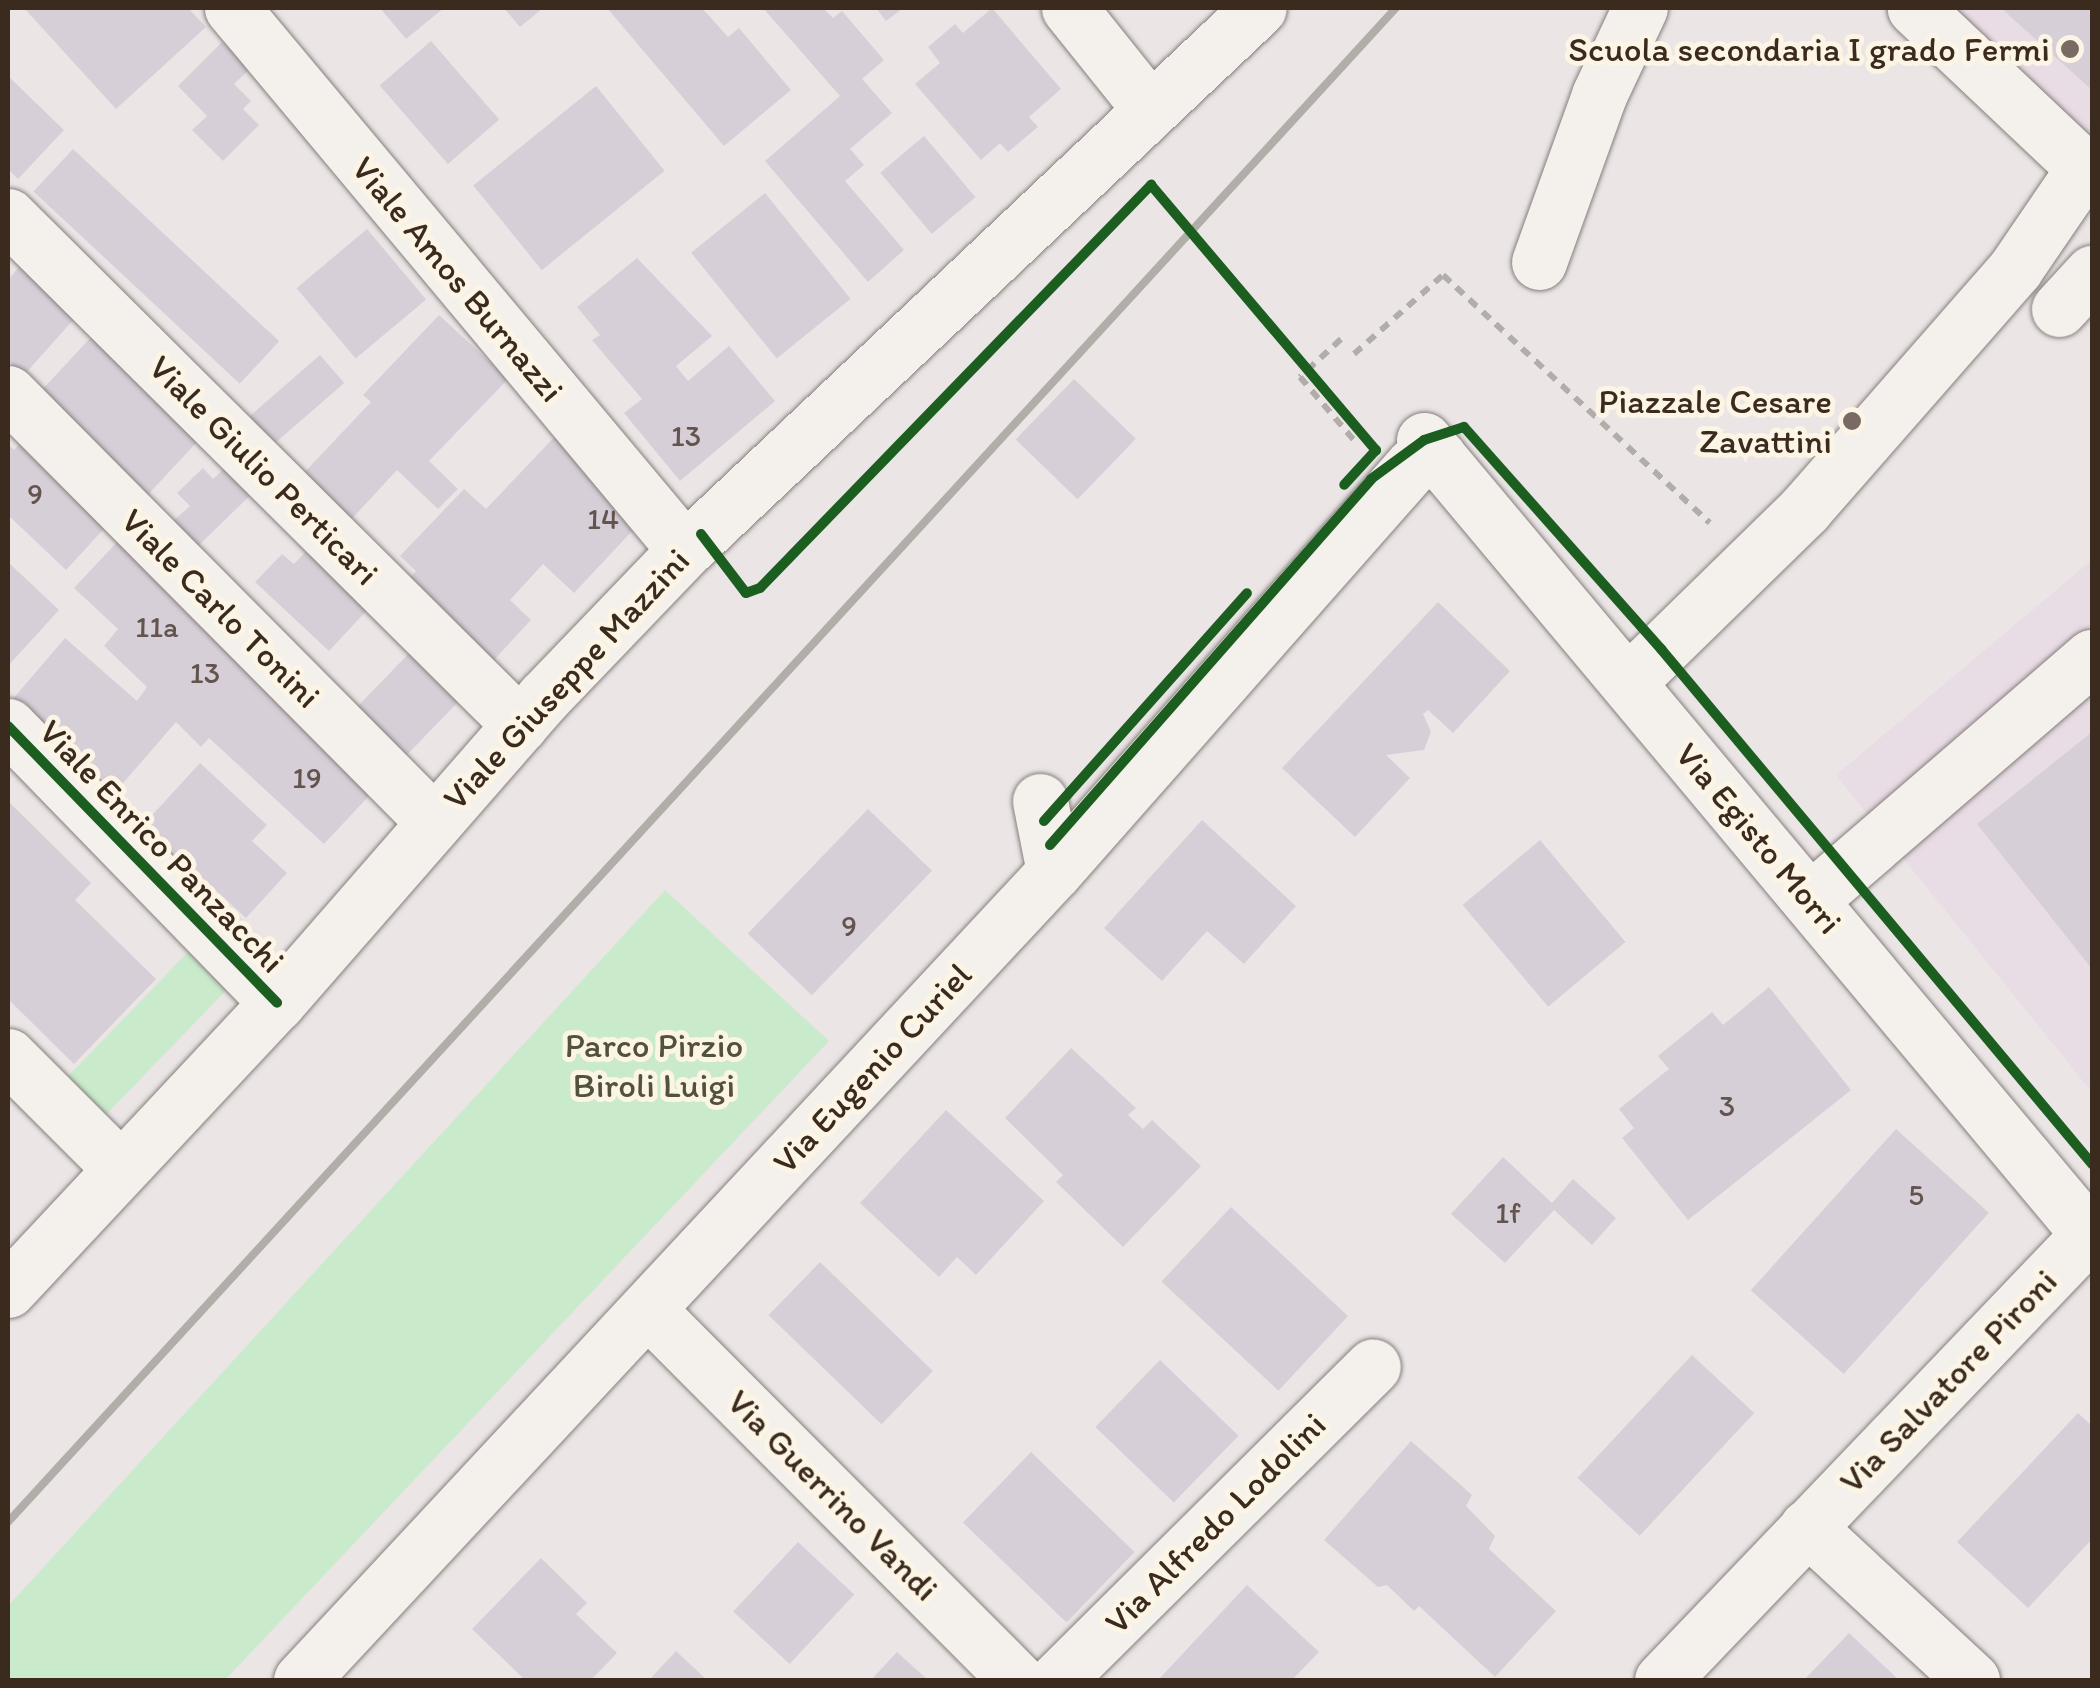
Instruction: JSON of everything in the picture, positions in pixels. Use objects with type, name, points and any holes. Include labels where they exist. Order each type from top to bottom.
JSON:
[{"type":"street","name":"Viale Amos Burnazzi","points":[[232,8],[685,550]]},
{"type":"street","points":[[1069,8],[1149,108]]},
{"type":"street","name":"Viale Giuseppe Mazzini","points":[[1206,64],[1240,8]]},
{"type":"street","name":"Viale Giuseppe Mazzini","points":[[8,1290],[277,1003],[520,725],[685,550],[1149,108],[1206,64],[1259,8]]},
{"type":"street","points":[[1540,262],[1599,94],[1640,8]]},
{"type":"street","points":[[1628,682],[1804,509],[2015,268],[2084,168],[1915,8]]},
{"type":"street","name":"Viale Giulio Perticari","points":[[8,216],[520,725]]},
{"type":"street","name":"Viale Carlo Tonini","points":[[8,393],[434,822]]},
{"type":"street","name":"Via Egisto Morri","points":[[1402,451],[1628,682],[2091,1236]]},
{"type":"street","name":"Via Eugenio Curiel","points":[[301,1680],[1054,872],[1413,465],[1402,451]]},
{"type":"street","points":[[1810,900],[2092,658]]},
{"type":"street","name":"Viale Enrico Panzacchi","points":[[8,726],[277,1003]]},
{"type":"street","points":[[1040,801],[1054,872]]},
{"type":"street","points":[[8,1056],[120,1167]]},
{"type":"street","name":"Via Salvatore Pironi","points":[[1662,1680],[2091,1236]]},
{"type":"street","name":"Via Guerrino Vandi","points":[[648,1310],[1018,1680]]},
{"type":"street","name":"Via Alfredo Lodolini","points":[[1058,1680],[1373,1366]]},
{"type":"street","points":[[1806,1527],[1972,1680]]},
{"type":"path","points":[[1354,354],[1443,274],[1711,524],[1699,536]]},
{"type":"path","points":[[1341,338],[1300,377],[1402,451]]},
{"type":"path","points":[[1301,362],[1402,451]]},
{"type":"shaded area","points":[[1884,8],[2092,8],[2092,206]]},
{"type":"shaded area","points":[[2092,560],[2092,1092],[1836,775]]},
{"type":"green space","name":"Parco Pirzio Biroli Luigi","points":[[665,890],[829,1041],[225,1680],[8,1680],[8,1606]]},
{"type":"green space","points":[[190,950],[229,988],[106,1115],[67,1077]]},
{"type":"building","points":[[24,8],[188,8],[206,27],[116,109]]},
{"type":"building","points":[[380,8],[444,8],[406,39]]},
{"type":"building","points":[[504,8],[543,8],[520,27]]},
{"type":"building","points":[[607,8],[702,8],[728,37],[739,28],[791,90],[724,146]]},
{"type":"building","points":[[763,8],[823,8],[833,18],[842,11],[884,60],[862,79],[892,113],[850,149],[864,165],[845,181],[904,250],[868,282],[765,161],[840,96]]},
{"type":"building","points":[[876,8],[903,8],[886,21]]},
{"type":"building","points":[[992,8],[1061,89],[1029,117],[1038,127],[1008,152],[1000,143],[981,160],[915,84],[940,63],[928,47],[955,24],[963,33]]},
{"type":"building","name":"Scuola secondaria I grado Fermi","points":[[2001,8],[2092,8],[2092,90]]},
{"type":"building","points":[[431,41],[499,119],[448,164],[380,86]]},
{"type":"building","points":[[222,42],[250,69],[234,84],[251,101],[243,109],[259,125],[223,161],[192,130],[207,116],[178,86]]},
{"type":"building","points":[[8,76],[64,130],[18,179],[8,169]]},
{"type":"building","points":[[596,86],[665,171],[542,270],[473,185]]},
{"type":"building","points":[[924,136],[975,197],[932,234],[880,173]]},
{"type":"building","points":[[73,149],[279,341],[240,384],[33,191]]},
{"type":"building","points":[[765,193],[851,299],[777,358],[691,253]]},
{"type":"building","points":[[367,229],[426,299],[356,359],[297,288]]},
{"type":"building","points":[[637,258],[712,336],[676,366],[688,381],[729,346],[775,401],[680,481],[624,413],[642,399],[592,340],[600,335],[577,307]]},
{"type":"building","points":[[19,267],[75,318],[24,375],[8,360],[8,280]]},
{"type":"building","points":[[439,315],[508,379],[429,461],[458,489],[438,509],[397,470],[347,524],[299,478],[371,402],[363,395]]},
{"type":"building","points":[[95,333],[204,435],[139,504],[30,402]]},
{"type":"building","points":[[320,355],[344,383],[269,449],[245,421]]},
{"type":"building","points":[[1074,379],[1136,439],[1078,499],[1016,439]]},
{"type":"building","points":[[561,430],[649,513],[574,593],[543,564],[510,600],[531,620],[494,660],[408,580],[416,571],[400,556],[464,489],[486,509]]},
{"type":"building","points":[[24,439],[112,520],[66,570],[8,515],[8,444],[14,450]]},
{"type":"building","points":[[238,455],[264,482],[197,547],[172,522],[190,506],[177,493],[203,468],[213,479]]},
{"type":"building","points":[[118,541],[381,783],[324,844],[209,738],[201,747],[176,722],[117,790],[12,700],[65,638],[137,701],[147,687],[104,646],[118,629],[74,588]]},
{"type":"building","points":[[311,546],[370,607],[329,651],[255,582],[282,554],[294,564]]},
{"type":"building","points":[[8,562],[59,610],[8,666]]},
{"type":"building","points":[[1438,602],[1510,671],[1453,733],[1428,710],[1423,714],[1431,732],[1424,750],[1386,755],[1410,778],[1355,837],[1282,768]]},
{"type":"building","points":[[418,644],[468,692],[402,760],[352,712]]},
{"type":"building","points":[[2092,732],[2092,969],[1977,824]]},
{"type":"building","points":[[200,763],[267,825],[252,841],[287,873],[246,918],[144,824]]},
{"type":"building","points":[[8,801],[91,883],[75,900],[156,979],[74,1064],[8,999]]},
{"type":"building","points":[[868,809],[932,871],[812,995],[748,933]]},
{"type":"building","points":[[1202,820],[1296,906],[1244,964],[1207,931],[1162,981],[1104,928]]},
{"type":"building","points":[[1540,840],[1625,942],[1548,1007],[1463,905]]},
{"type":"building","points":[[1769,987],[1851,1090],[1688,1220],[1622,1138],[1634,1128],[1619,1109],[1669,1069],[1658,1056],[1712,1012],[1723,1025]]},
{"type":"building","points":[[1071,1048],[1136,1108],[1128,1115],[1143,1129],[1152,1120],[1201,1166],[1123,1247],[1056,1182],[1063,1175],[1005,1118]]},
{"type":"building","points":[[946,1110],[1044,1201],[976,1275],[957,1257],[939,1277],[860,1203]]},
{"type":"building","points":[[1896,1129],[1989,1213],[1844,1374],[1751,1290]]},
{"type":"building","points":[[1503,1157],[1552,1203],[1573,1179],[1616,1218],[1592,1245],[1554,1210],[1505,1263],[1451,1214]]},
{"type":"building","points":[[1231,1207],[1348,1316],[1278,1391],[1161,1282]]},
{"type":"building","points":[[820,1262],[933,1371],[882,1424],[769,1315]]},
{"type":"building","points":[[1692,1355],[1754,1413],[1640,1536],[1577,1478]]},
{"type":"building","points":[[1160,1360],[1238,1436],[1174,1503],[1095,1427]]},
{"type":"building","points":[[2078,1413],[2092,1426],[2092,1539],[2028,1608],[1957,1542]]},
{"type":"building","points":[[1411,1441],[1472,1495],[1466,1506],[1495,1536],[1489,1549],[1556,1611],[1495,1677],[1419,1606],[1414,1611],[1387,1585],[1378,1587],[1324,1540]]},
{"type":"building","points":[[1031,1452],[1135,1552],[1067,1623],[963,1522]]},
{"type":"building","points":[[798,1542],[854,1595],[790,1664],[733,1611]]},
{"type":"building","points":[[541,1558],[587,1603],[576,1614],[617,1653],[591,1680],[525,1680],[472,1629]]},
{"type":"building","points":[[1247,1585],[1319,1652],[1292,1680],[1158,1680]]},
{"type":"building","points":[[1849,1633],[1899,1680],[1804,1680]]},
{"type":"building","points":[[676,1651],[707,1680],[649,1680]]},
{"type":"building","points":[[897,1652],[928,1680],[871,1680]]},
{"type":"railway","points":[[8,1522],[1396,8]]},
{"type":"cycle path","points":[[701,534],[746,593],[760,588],[1151,185],[1376,450],[1344,485]]},
{"type":"cycle path","points":[[1050,845],[1371,479],[1424,440],[1464,427],[1661,649],[2092,1164]]},
{"type":"cycle path","points":[[1044,821],[1247,593]]},
{"type":"cycle path","points":[[8,726],[277,1003]]},
{"type":"place","name":"Scuola secondaria I grado Fermi","points":[[2070,49]]},
{"type":"place","name":"Piazzale Cesare Zavattini","points":[[1852,421]]}]
